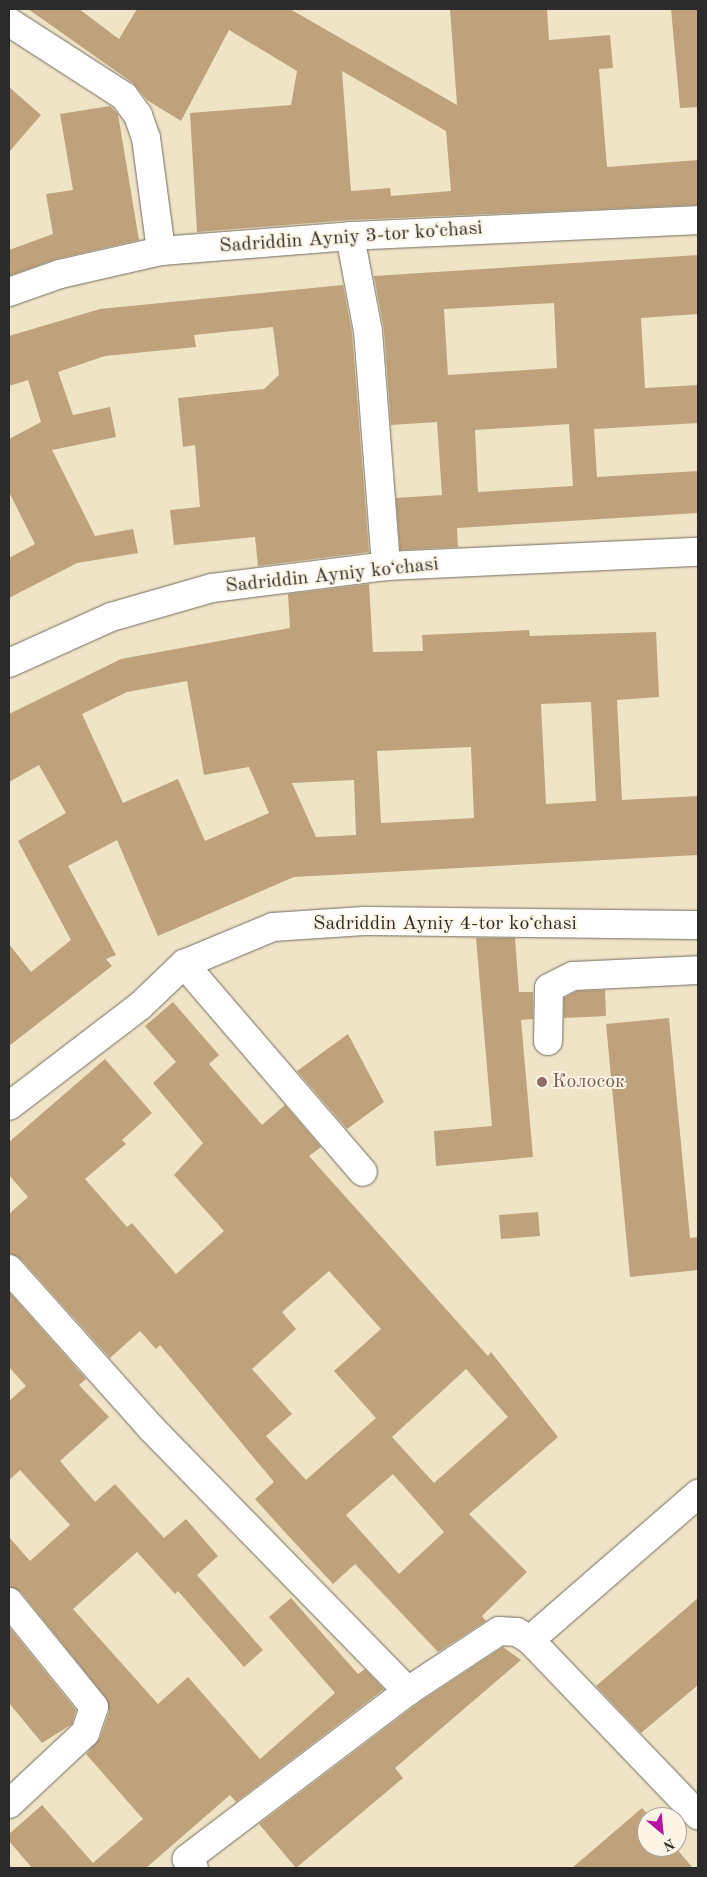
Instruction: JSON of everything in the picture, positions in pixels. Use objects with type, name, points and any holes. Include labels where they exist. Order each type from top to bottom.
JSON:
[{"type":"street","points":[[9,22],[124,96],[138,115],[146,138],[161,251]]},
{"type":"street","name":"Sadriddin Ayniy 3-tor koʻchasi","points":[[9,292],[60,274],[161,251],[350,236],[698,220]]},
{"type":"street","points":[[350,236],[368,331],[386,566]]},
{"type":"street","name":"Sadriddin Ayniy koʻchasi","points":[[9,663],[111,617],[212,588],[386,566],[698,552]]},
{"type":"street","name":"Sadriddin Ayniy 4-tor koʻchasi","points":[[9,1106],[140,1006],[184,964],[229,942],[282,926],[364,921],[698,925]]},
{"type":"street","points":[[184,964],[363,1172]]},
{"type":"street","points":[[548,1041],[549,988],[572,976],[698,970]]},
{"type":"street","points":[[9,1270],[151,1428],[408,1691]]},
{"type":"street","points":[[530,1640],[698,1494]]},
{"type":"street","points":[[9,1602],[94,1707],[85,1733],[9,1804]]},
{"type":"street","points":[[186,1865],[408,1691],[499,1631],[517,1632],[530,1640],[698,1815]]},
{"type":"building","points":[[28,9],[79,9],[119,39],[137,9],[290,9],[457,105],[450,9],[547,9],[549,40],[610,35],[613,68],[599,69],[607,167],[698,160],[698,205],[349,220],[197,232],[190,113],[291,105],[297,71],[229,30],[181,121],[147,100],[133,83]],"holes":[[[342,71],[446,131],[451,191],[391,196],[390,188],[351,191]]]},
{"type":"building","points":[[671,9],[698,9],[698,107],[680,108]]},
{"type":"building","points":[[9,87],[41,115],[9,152]]},
{"type":"building","points":[[110,106],[118,114],[139,240],[56,259],[9,276],[9,250],[53,234],[46,194],[73,190],[60,114]]},
{"type":"building","points":[[698,255],[698,314],[641,318],[645,388],[698,385],[698,423],[594,429],[597,477],[698,471],[698,513],[457,528],[458,547],[400,550],[396,498],[442,495],[437,422],[391,425],[384,330],[374,276]],"holes":[[[554,303],[557,368],[448,375],[444,309]],[[569,424],[573,486],[478,492],[475,430]]]},
{"type":"building","points":[[343,285],[352,333],[369,552],[258,566],[255,537],[174,545],[170,510],[200,507],[195,445],[183,447],[178,398],[264,389],[279,375],[273,327],[194,335],[196,347],[105,356],[58,372],[73,415],[110,407],[116,437],[52,450],[95,536],[133,529],[138,553],[77,563],[9,598],[9,558],[35,544],[9,492],[9,439],[41,422],[28,380],[9,386],[9,336],[100,309]]},
{"type":"building","points":[[369,584],[373,652],[423,651],[422,635],[529,630],[530,636],[656,632],[659,697],[617,700],[622,800],[698,796],[698,855],[294,877],[158,936],[117,840],[68,866],[116,955],[106,959],[112,966],[9,1046],[9,944],[31,972],[71,940],[18,841],[66,813],[39,765],[9,782],[9,714],[121,659],[290,628],[288,594]],"holes":[[[187,681],[204,775],[249,767],[269,813],[205,841],[178,779],[123,803],[82,714],[127,692]],[[591,702],[596,801],[546,804],[541,704]],[[471,747],[474,818],[381,823],[377,751]],[[354,780],[356,835],[316,837],[292,783]]]},
{"type":"building","points":[[476,938],[515,938],[519,992],[533,992],[533,1019],[521,1020],[533,1157],[436,1166],[434,1131],[492,1126]]},
{"type":"building","points":[[605,990],[606,1016],[564,1018],[564,998],[577,991]]},
{"type":"building","points":[[173,1002],[219,1055],[209,1064],[262,1125],[285,1105],[321,1147],[309,1156],[488,1356],[491,1352],[558,1437],[469,1514],[527,1572],[482,1616],[486,1621],[438,1652],[355,1564],[333,1584],[283,1530],[255,1499],[274,1482],[160,1345],[156,1349],[140,1331],[110,1358],[21,1259],[9,1254],[9,1214],[28,1197],[9,1175],[9,1142],[105,1059],[152,1113],[122,1140],[126,1144],[85,1179],[127,1227],[132,1223],[176,1274],[224,1231],[174,1175],[203,1143],[153,1083],[176,1062],[145,1026]],"holes":[[[329,1271],[381,1329],[334,1371],[376,1418],[306,1480],[266,1436],[292,1414],[252,1369],[296,1329],[282,1312]],[[466,1369],[508,1417],[434,1483],[392,1437]],[[393,1474],[444,1532],[399,1574],[346,1515]]]},
{"type":"building","points":[[669,1018],[690,1238],[698,1237],[698,1270],[630,1277],[606,1024]]},
{"type":"building","points":[[348,1034],[384,1102],[347,1129],[297,1071]]},
{"type":"building","points":[[538,1212],[540,1236],[501,1239],[499,1215]]},
{"type":"building","points":[[9,1292],[86,1379],[79,1385],[109,1417],[60,1461],[95,1502],[115,1484],[164,1538],[186,1519],[218,1556],[197,1575],[263,1650],[244,1667],[178,1591],[175,1594],[137,1552],[73,1609],[158,1704],[188,1677],[260,1759],[335,1693],[269,1617],[291,1598],[358,1674],[365,1669],[384,1689],[236,1802],[230,1795],[146,1868],[32,1868],[9,1841],[9,1834],[42,1805],[93,1863],[143,1819],[86,1754],[100,1738],[109,1712],[106,1698],[21,1592],[9,1587],[9,1537],[30,1561],[70,1525],[20,1470],[9,1480],[9,1401],[26,1386],[9,1367]]},
{"type":"building","points":[[698,1598],[698,1685],[641,1733],[596,1686]]},
{"type":"building","points":[[9,1627],[76,1710],[72,1724],[42,1743],[9,1703]]},
{"type":"building","points":[[503,1647],[521,1660],[395,1768],[403,1778],[296,1868],[259,1824],[421,1701]]},
{"type":"building","points":[[637,1812],[637,1857],[684,1857],[693,1868],[572,1868]]},
{"type":"place","name":"Колосок","points":[[542,1082]]}]
